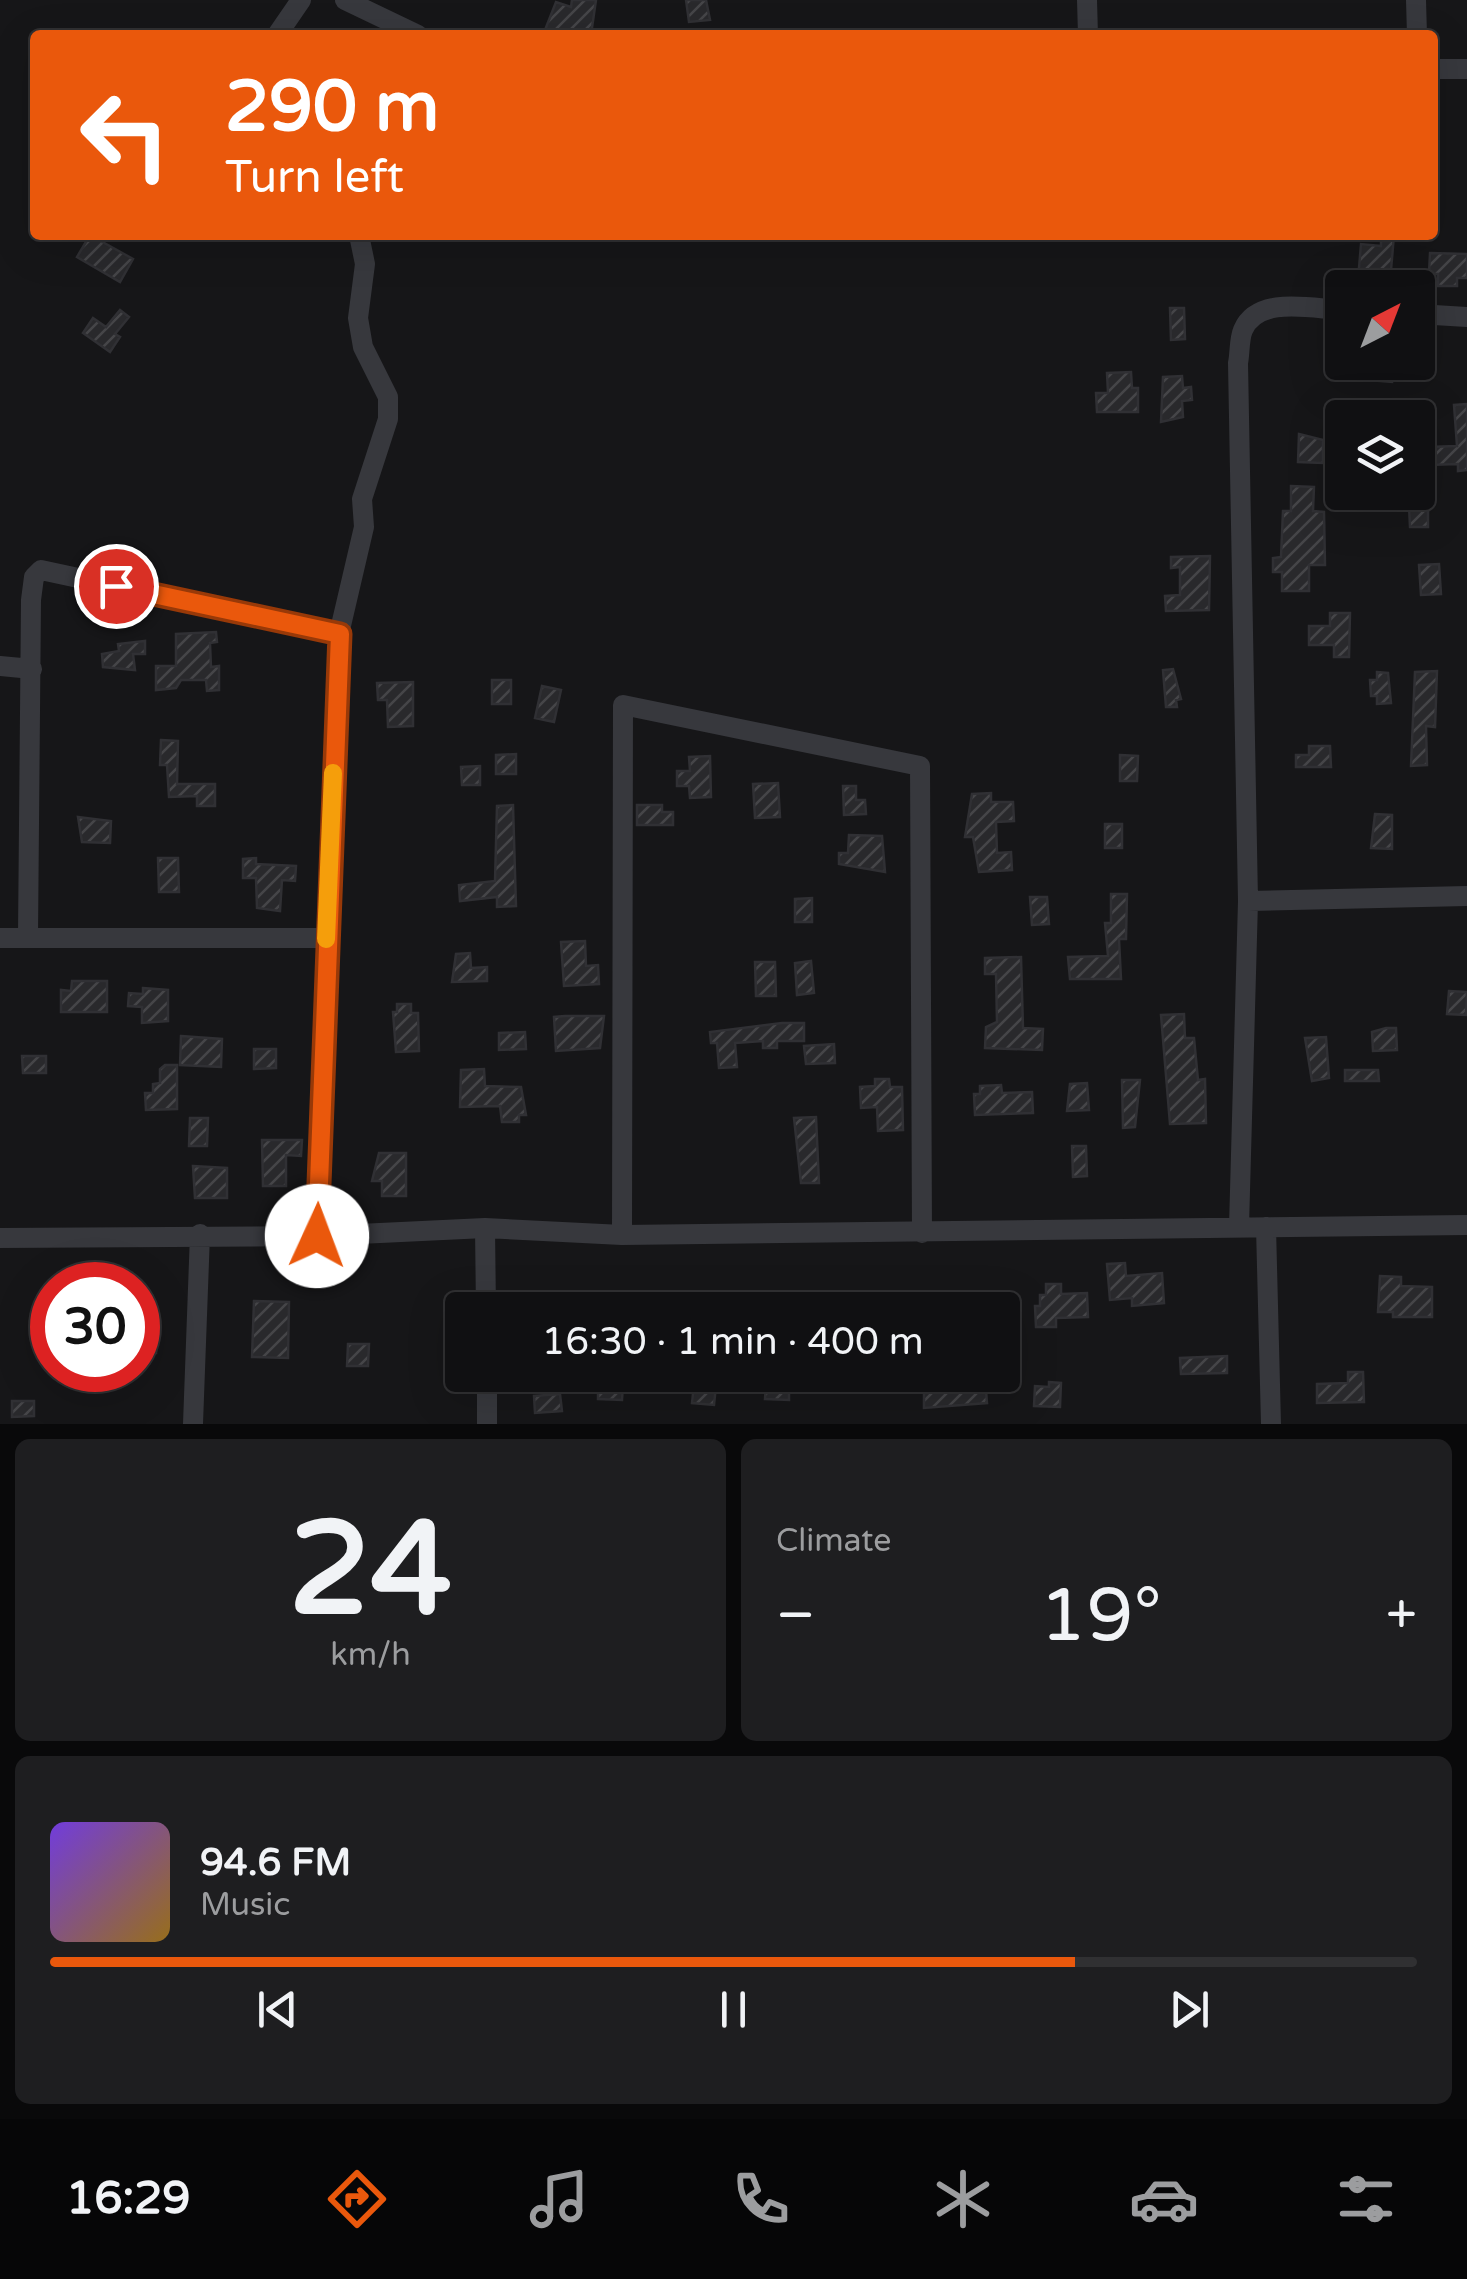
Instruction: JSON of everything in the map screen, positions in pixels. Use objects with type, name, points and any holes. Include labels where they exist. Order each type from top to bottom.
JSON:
[{"type":"street","points":[[280,30],[301,0]]},
{"type":"street","points":[[345,0],[408,30]]},
{"type":"street","points":[[1087,0],[1088,30]]},
{"type":"street","points":[[1416,0],[1417,30]]},
{"type":"street","points":[[1438,69],[1467,68]]},
{"type":"street","points":[[317,1236],[340,634],[364,527],[362,499],[388,419],[388,396],[363,347],[358,318],[365,264],[360,240]]},
{"type":"street","points":[[1239,1227],[1248,900],[1238,363],[1243,330],[1256,315],[1276,307],[1325,309]]},
{"type":"street","points":[[1435,315],[1467,317]]},
{"type":"street","points":[[28,936],[31,600],[34,577],[41,570],[340,634]]},
{"type":"street","points":[[0,666],[32,669]]},
{"type":"street","points":[[622,1235],[623,704],[920,766],[922,1233]]},
{"type":"street","points":[[1248,900],[1467,896]]},
{"type":"street","points":[[0,938],[326,938]]},
{"type":"street","points":[[0,1238],[317,1236],[484,1228],[622,1235],[1467,1226]]},
{"type":"street","points":[[1266,1227],[1271,1424]]},
{"type":"street","points":[[484,1228],[486,1292]]},
{"type":"street","points":[[193,1424],[200,1234]]},
{"type":"street","points":[[487,1392],[488,1424]]},
{"type":"building","points":[[572,0],[596,0],[592,30],[545,30],[556,2],[571,7]]},
{"type":"building","points":[[686,0],[706,0],[710,20],[689,22]]},
{"type":"building","points":[[87,240],[99,240],[133,259],[120,282],[77,257]]},
{"type":"building","points":[[1381,240],[1394,240],[1391,270],[1359,270],[1361,244],[1381,246]]},
{"type":"building","points":[[1430,253],[1467,254],[1467,278],[1457,278],[1457,286],[1438,286],[1438,274],[1429,270]]},
{"type":"building","points":[[1170,308],[1184,308],[1185,339],[1171,340]]},
{"type":"building","points":[[120,310],[129,317],[115,334],[120,337],[110,352],[83,333],[93,318],[106,327]]},
{"type":"building","points":[[1131,372],[1132,388],[1138,388],[1138,412],[1097,412],[1096,393],[1108,393],[1107,373]]},
{"type":"building","points":[[1182,376],[1183,388],[1191,387],[1192,400],[1182,401],[1183,417],[1161,422],[1163,377]]},
{"type":"building","points":[[1467,404],[1467,470],[1458,471],[1458,464],[1435,465],[1435,447],[1457,446],[1454,405]]},
{"type":"building","points":[[1299,434],[1323,440],[1323,463],[1298,462]]},
{"type":"building","points":[[1291,486],[1314,487],[1313,511],[1324,512],[1325,565],[1309,565],[1309,591],[1282,591],[1282,572],[1273,572],[1273,558],[1281,557],[1283,511],[1291,511]]},
{"type":"building","points":[[1409,510],[1428,510],[1428,527],[1410,527]]},
{"type":"building","points":[[1210,556],[1209,610],[1166,611],[1165,596],[1180,595],[1180,567],[1171,568],[1171,557]]},
{"type":"building","points":[[1439,564],[1441,594],[1421,595],[1419,565]]},
{"type":"building","points":[[1330,613],[1350,613],[1349,657],[1334,657],[1334,645],[1309,645],[1309,626],[1330,626]]},
{"type":"building","points":[[216,632],[217,642],[210,643],[211,667],[219,666],[219,690],[207,691],[206,680],[181,680],[176,688],[156,690],[156,666],[176,666],[176,634]]},
{"type":"building","points":[[145,641],[145,654],[133,654],[135,670],[103,667],[102,654],[119,651],[118,644]]},
{"type":"building","points":[[1173,669],[1181,699],[1176,700],[1177,707],[1166,707],[1163,670]]},
{"type":"building","points":[[1437,671],[1435,727],[1426,726],[1427,765],[1411,766],[1415,672]]},
{"type":"building","points":[[1377,672],[1388,673],[1391,703],[1377,704],[1377,696],[1371,696],[1370,680],[1377,680]]},
{"type":"building","points":[[492,680],[511,680],[511,704],[492,704]]},
{"type":"building","points":[[413,682],[413,726],[388,727],[387,700],[378,700],[377,683]]},
{"type":"building","points":[[542,686],[561,690],[554,722],[535,718]]},
{"type":"building","points":[[161,740],[178,741],[177,784],[215,784],[215,806],[197,806],[197,796],[169,797],[167,765],[160,765]]},
{"type":"building","points":[[1309,746],[1330,746],[1331,767],[1296,767],[1296,755],[1309,755]]},
{"type":"building","points":[[516,754],[516,774],[496,774],[496,755]]},
{"type":"building","points":[[1120,755],[1138,756],[1137,781],[1120,781]]},
{"type":"building","points":[[710,756],[711,797],[690,798],[689,786],[677,786],[677,771],[690,771],[689,757]]},
{"type":"building","points":[[480,766],[480,785],[462,785],[461,767]]},
{"type":"building","points":[[778,783],[780,817],[755,818],[753,784]]},
{"type":"building","points":[[843,786],[856,786],[856,800],[865,800],[866,814],[844,815]]},
{"type":"building","points":[[991,793],[991,802],[1013,802],[1014,821],[996,822],[997,853],[1011,852],[1012,870],[979,872],[973,837],[965,837],[972,794]]},
{"type":"building","points":[[513,805],[516,906],[497,907],[497,897],[460,901],[459,885],[495,881],[497,806]]},
{"type":"building","points":[[637,805],[662,805],[662,812],[673,812],[673,825],[637,825]]},
{"type":"building","points":[[1375,814],[1392,815],[1392,849],[1371,848]]},
{"type":"building","points":[[78,817],[111,821],[110,843],[82,842]]},
{"type":"building","points":[[1105,824],[1122,824],[1122,848],[1105,848]]},
{"type":"building","points":[[849,835],[882,836],[885,872],[839,864],[839,853],[848,853]]},
{"type":"building","points":[[158,858],[178,858],[179,892],[159,892]]},
{"type":"building","points":[[256,858],[256,864],[296,866],[295,881],[282,880],[280,911],[257,908],[256,878],[243,878],[243,859]]},
{"type":"building","points":[[1111,894],[1127,894],[1126,939],[1119,939],[1121,979],[1070,979],[1068,957],[1108,956],[1105,923],[1111,923]]},
{"type":"building","points":[[1030,897],[1047,897],[1049,924],[1032,925]]},
{"type":"building","points":[[812,898],[812,922],[795,922],[795,899]]},
{"type":"building","points":[[585,941],[586,966],[598,965],[599,984],[564,986],[561,942]]},
{"type":"building","points":[[470,953],[471,968],[487,967],[487,981],[452,982],[456,954]]},
{"type":"building","points":[[1021,957],[1023,1028],[1043,1029],[1042,1050],[985,1048],[986,1027],[997,1022],[996,974],[985,974],[985,958]]},
{"type":"building","points":[[811,961],[814,993],[797,995],[795,963]]},
{"type":"building","points":[[755,962],[775,962],[776,996],[756,996]]},
{"type":"building","points":[[72,981],[107,981],[107,1012],[61,1012],[61,990],[71,991]]},
{"type":"building","points":[[143,988],[168,990],[168,1021],[142,1023],[142,1007],[128,1006],[129,993],[143,994]]},
{"type":"building","points":[[1449,991],[1467,992],[1466,1015],[1447,1014]]},
{"type":"building","points":[[397,1004],[411,1004],[411,1013],[418,1013],[419,1051],[396,1052],[393,1012],[397,1012]]},
{"type":"building","points":[[1184,1014],[1185,1038],[1194,1038],[1198,1080],[1205,1079],[1206,1123],[1170,1124],[1161,1015]]},
{"type":"building","points":[[604,1016],[600,1048],[556,1051],[554,1017]]},
{"type":"building","points":[[804,1023],[804,1041],[777,1041],[777,1048],[763,1048],[763,1041],[735,1043],[737,1067],[719,1068],[717,1043],[711,1043],[710,1032]]},
{"type":"building","points":[[1396,1028],[1397,1050],[1373,1051],[1372,1032]]},
{"type":"building","points":[[525,1032],[526,1049],[499,1050],[499,1033]]},
{"type":"building","points":[[181,1036],[222,1039],[221,1067],[180,1065]]},
{"type":"building","points":[[1326,1037],[1329,1078],[1312,1081],[1305,1038]]},
{"type":"building","points":[[834,1044],[835,1063],[806,1064],[804,1046]]},
{"type":"building","points":[[254,1049],[276,1049],[276,1068],[254,1069]]},
{"type":"building","points":[[22,1056],[46,1056],[46,1073],[23,1073]]},
{"type":"building","points":[[177,1065],[177,1109],[146,1110],[145,1093],[153,1093],[153,1084],[160,1083],[160,1069]]},
{"type":"building","points":[[484,1069],[485,1086],[521,1087],[526,1115],[519,1115],[519,1122],[502,1122],[500,1106],[460,1107],[461,1070]]},
{"type":"building","points":[[1345,1070],[1378,1070],[1379,1081],[1345,1081]]},
{"type":"building","points":[[875,1079],[889,1079],[890,1087],[902,1087],[903,1130],[878,1131],[877,1107],[861,1108],[860,1087],[875,1086]]},
{"type":"building","points":[[1122,1080],[1140,1080],[1135,1127],[1123,1128]]},
{"type":"building","points":[[1087,1083],[1089,1110],[1067,1111],[1070,1084]]},
{"type":"building","points":[[1001,1085],[1002,1093],[1032,1092],[1033,1113],[975,1115],[974,1094],[980,1094],[980,1086]]},
{"type":"building","points":[[816,1117],[819,1183],[801,1183],[794,1118]]},
{"type":"building","points":[[190,1118],[208,1118],[207,1146],[189,1146]]},
{"type":"building","points":[[262,1140],[302,1140],[301,1156],[286,1155],[286,1186],[263,1186]]},
{"type":"building","points":[[1072,1146],[1086,1146],[1087,1176],[1073,1177]]},
{"type":"building","points":[[379,1153],[406,1153],[406,1196],[382,1196],[382,1181],[372,1181]]},
{"type":"building","points":[[193,1166],[227,1168],[227,1198],[195,1198]]},
{"type":"building","points":[[1125,1263],[1126,1276],[1162,1273],[1164,1303],[1132,1306],[1132,1298],[1110,1300],[1107,1264]]},
{"type":"building","points":[[1380,1276],[1401,1277],[1401,1286],[1432,1287],[1432,1317],[1393,1317],[1393,1312],[1378,1312]]},
{"type":"building","points":[[1046,1284],[1061,1284],[1061,1294],[1087,1293],[1088,1317],[1056,1318],[1056,1327],[1036,1327],[1035,1306],[1040,1306],[1040,1295],[1046,1295]]},
{"type":"building","points":[[254,1301],[289,1302],[288,1358],[252,1357]]},
{"type":"building","points":[[348,1344],[369,1344],[368,1366],[347,1366]]},
{"type":"building","points":[[1227,1356],[1227,1373],[1181,1374],[1180,1358]]},
{"type":"building","points":[[1348,1372],[1363,1372],[1364,1402],[1317,1403],[1317,1384],[1348,1383]]},
{"type":"building","points":[[1049,1382],[1061,1383],[1060,1407],[1034,1406],[1035,1386],[1049,1387]]},
{"type":"building","points":[[598,1392],[623,1392],[622,1400],[598,1399]]},
{"type":"building","points":[[693,1392],[715,1392],[714,1405],[692,1403]]},
{"type":"building","points":[[765,1392],[789,1392],[789,1400],[765,1399]]},
{"type":"building","points":[[924,1392],[986,1392],[987,1403],[924,1408]]},
{"type":"building","points":[[560,1394],[562,1411],[535,1413],[534,1396]]},
{"type":"building","points":[[12,1401],[34,1401],[34,1416],[12,1417]]},
{"type":"slow traffic","points":[[326,939],[333,773]]},
{"type":"route","points":[[116,586],[340,634],[317,1236]]}]
